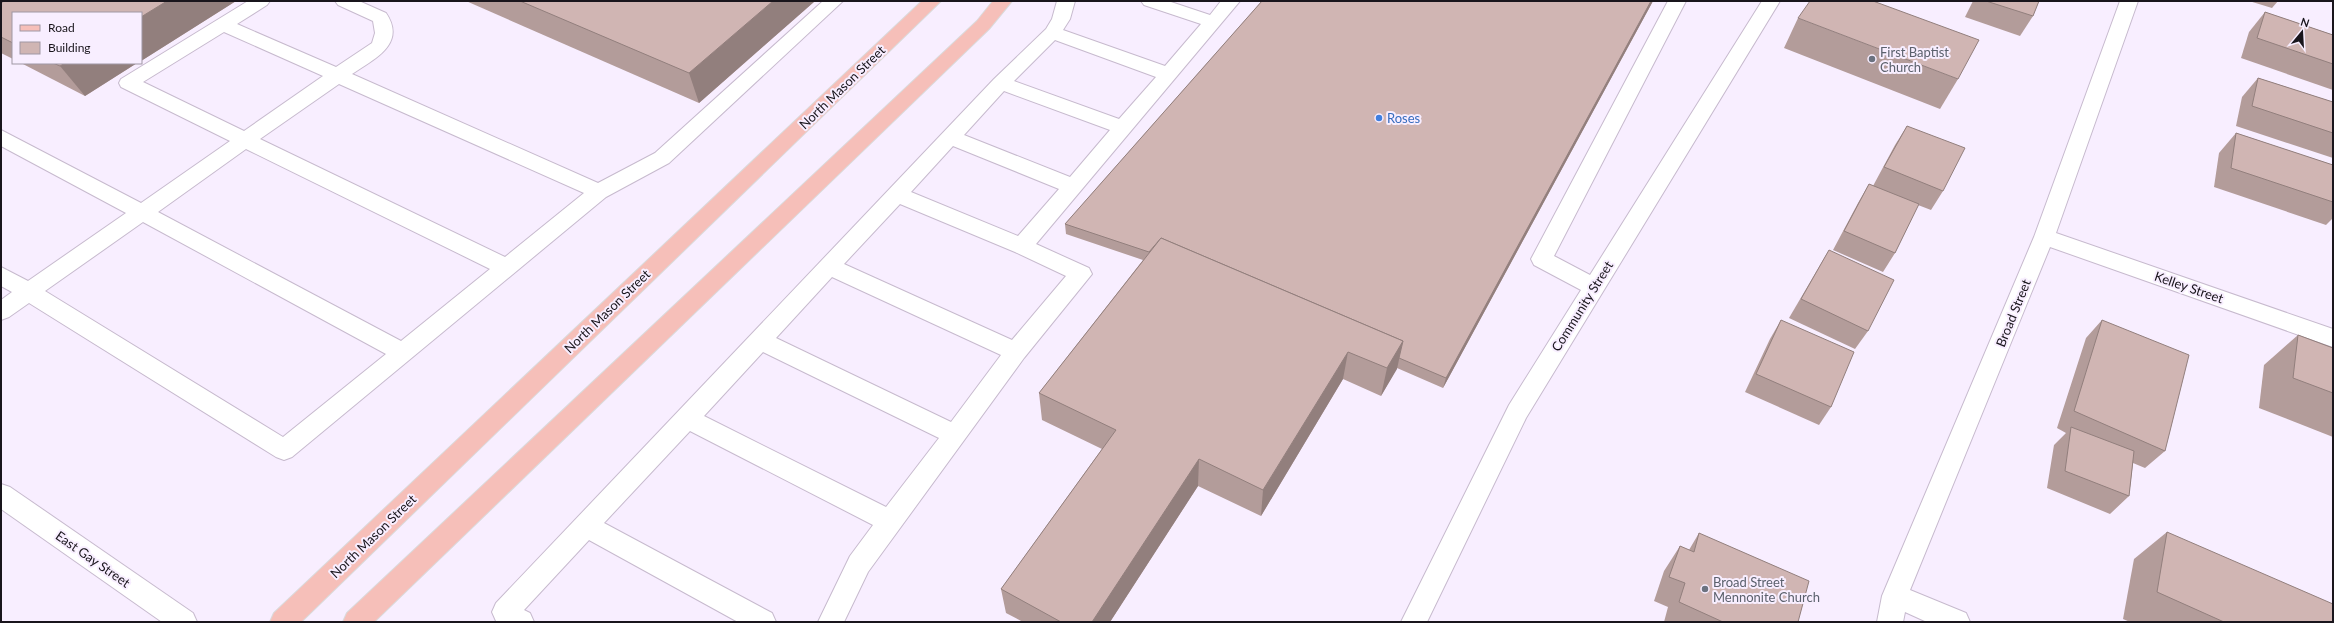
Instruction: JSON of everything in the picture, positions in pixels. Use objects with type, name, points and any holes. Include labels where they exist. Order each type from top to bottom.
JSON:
[{"type":"main road","name":"North Mason Street","points":[[283,622],[932,1]]},
{"type":"main road","points":[[356,622],[983,25],[1003,1]]},
{"type":"street","points":[[261,1],[128,83],[507,268]]},
{"type":"street","points":[[1,312],[378,47],[385,36],[383,22],[376,14],[344,1]]},
{"type":"street","points":[[1,275],[284,450],[599,192],[662,158],[834,1]]},
{"type":"street","points":[[521,622],[505,612],[1001,83],[1052,33],[1061,19],[1066,1]]},
{"type":"street","points":[[1150,1],[1213,22]]},
{"type":"street","points":[[1022,246],[1231,1]]},
{"type":"street","points":[[1594,287],[1542,259],[1677,1]]},
{"type":"street","name":"Community Street","points":[[1414,622],[1517,412],[1771,1]]},
{"type":"street","name":"Broad Street","points":[[1890,622],[1896,596],[2044,237],[2129,1]]},
{"type":"street","points":[[224,25],[599,192]]},
{"type":"street","points":[[1052,33],[1168,74]]},
{"type":"street","points":[[1001,83],[1123,128]]},
{"type":"street","points":[[1,137],[404,353]]},
{"type":"street","points":[[950,137],[1073,186]]},
{"type":"street","points":[[830,622],[859,564],[892,522],[1016,352],[1081,274],[1022,246],[897,194]]},
{"type":"street","name":"Kelley Street","points":[[2044,237],[2333,338]]},
{"type":"street","points":[[830,266],[1016,352]]},
{"type":"street","points":[[760,340],[955,435]]},
{"type":"street","points":[[687,418],[892,522]]},
{"type":"street","name":"East Gay Street","points":[[1,495],[184,622]]},
{"type":"street","points":[[586,526],[763,622]]},
{"type":"street","points":[[1896,596],[1957,622]]},
{"type":"building","points":[[4,1],[167,1],[142,16],[142,12],[12,12],[12,42],[1,37],[1,3]]},
{"type":"building","points":[[520,1],[773,1],[689,73]]},
{"type":"building","name":"Roses","points":[[1262,1],[1651,1],[1446,378],[1399,358],[1403,341],[1161,238],[1149,252],[1065,224]]},
{"type":"building","points":[[1810,1],[1873,1],[1979,40],[1958,79],[1798,18]]},
{"type":"building","points":[[1986,1],[2039,1],[2033,16]]},
{"type":"building","points":[[2265,12],[2333,35],[2333,64],[2257,38]]},
{"type":"building","points":[[2258,78],[2333,102],[2333,133],[2252,106]]},
{"type":"building","points":[[1907,126],[1965,148],[1943,191],[1884,167]]},
{"type":"building","points":[[2236,133],[2333,165],[2333,202],[2231,168]]},
{"type":"building","points":[[1869,184],[1919,204],[1895,253],[1844,231]]},
{"type":"building","points":[[1161,238],[1403,341],[1387,368],[1348,352],[1263,490],[1199,459],[1092,622],[1061,622],[1001,589],[1116,430],[1039,393]]},
{"type":"building","points":[[1829,250],[1894,280],[1868,331],[1801,299]]},
{"type":"building","points":[[1781,320],[1854,352],[1831,407],[1756,374]]},
{"type":"building","points":[[2102,320],[2189,355],[2165,451],[2074,411]]},
{"type":"building","points":[[2298,335],[2333,348],[2333,393],[2293,378]]},
{"type":"building","points":[[2071,427],[2134,451],[2129,496],[2065,471]]},
{"type":"building","points":[[2167,532],[2333,604],[2333,622],[2224,622],[2157,592]]},
{"type":"building","points":[[1699,533],[1809,581],[1798,622],[1723,622],[1679,602],[1685,583],[1669,577],[1680,546],[1694,552]]},
{"type":"place","name":"First Baptist Church","points":[[1872,59]]},
{"type":"place","name":"Roses","points":[[1379,118]]},
{"type":"place","name":"Broad Street Mennonite Church","points":[[1705,589]]}]
